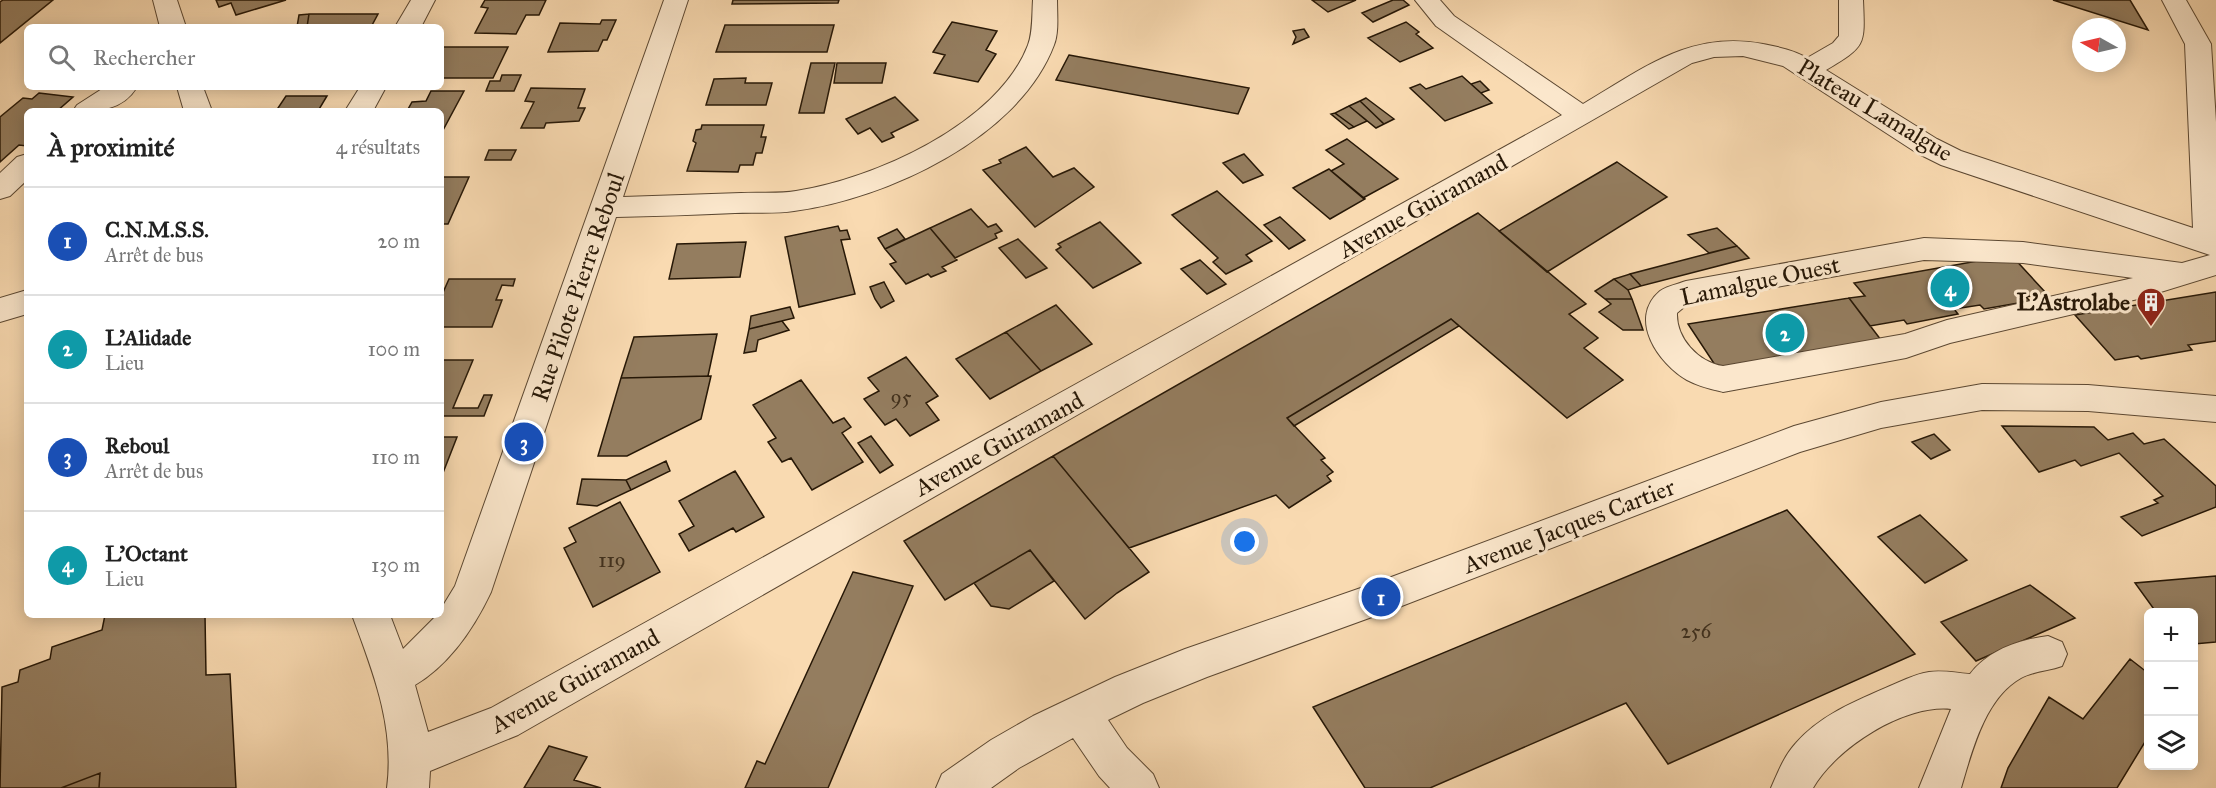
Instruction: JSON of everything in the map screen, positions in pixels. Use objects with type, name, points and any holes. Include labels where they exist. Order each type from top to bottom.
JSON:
[{"type":"street","points":[[165,0],[172,24]]},
{"type":"street","points":[[410,24],[423,0]]},
{"type":"street","name":"Rue Pilote Pierre Reboul","points":[[393,677],[414,666],[431,652],[462,612],[472,592],[676,0]]},
{"type":"street","points":[[606,207],[795,201],[854,187],[913,163],[964,135],[997,106],[1025,74],[1035,59],[1042,39],[1045,0]]},
{"type":"street","points":[[1426,0],[1445,21],[1582,116]]},
{"type":"street","points":[[1808,69],[1842,49],[1852,37],[1851,0]]},
{"type":"street","points":[[2174,0],[2198,44],[2214,251]]},
{"type":"street","name":"Plateau Lamalgue","points":[[1582,116],[1668,64],[1699,52],[1728,48],[1759,50],[1775,54],[1808,69],[1927,146],[1951,158],[2214,251]]},
{"type":"street","points":[[92,108],[119,90]]},
{"type":"street","points":[[191,90],[197,108]]},
{"type":"street","points":[[361,108],[371,90]]},
{"type":"street","name":"Avenue Guiramand","points":[[409,773],[504,722],[1582,116]]},
{"type":"street","points":[[0,189],[24,167]]},
{"type":"street","name":"Lamalgue Ouest","points":[[2186,275],[2067,256],[1959,248],[1924,249],[1689,292],[1667,302],[1663,308],[1661,322],[1669,343],[1686,364],[1706,376],[1723,379],[1906,346],[1947,333],[2063,307],[2186,275],[2214,251]]},
{"type":"street","points":[[0,310],[24,303]]},
{"type":"street","name":"Avenue Jacques Cartier","points":[[957,788],[1005,754],[1047,730],[1129,690],[1794,440],[1881,415],[1982,397],[2088,398],[2216,409]]},
{"type":"street","points":[[372,618],[393,677],[406,728],[409,773]]},
{"type":"street","points":[[1940,788],[1946,766],[1983,685],[2001,669],[2026,657],[2048,654]]},
{"type":"street","points":[[1792,788],[1810,754],[1840,730],[1880,709],[1926,690],[1979,694]]},
{"type":"street","points":[[1080,714],[1113,762],[1138,788]]},
{"type":"building","points":[[3,0],[53,0],[0,43],[0,2]]},
{"type":"building","points":[[216,0],[286,0],[236,15],[231,3],[219,7]]},
{"type":"building","points":[[485,0],[546,0],[539,15],[526,15],[516,34],[475,33],[488,8],[481,7]]},
{"type":"building","points":[[733,0],[839,0],[838,3],[732,4]]},
{"type":"building","points":[[1312,0],[1356,0],[1328,12]]},
{"type":"building","points":[[1393,0],[1403,0],[1409,5],[1373,22],[1362,13]]},
{"type":"building","points":[[2053,0],[2130,0],[2148,30],[2126,23],[2126,18],[2110,18]]},
{"type":"building","points":[[309,14],[378,14],[373,24],[307,24]]},
{"type":"building","points":[[309,14],[307,24],[298,24],[299,15]]},
{"type":"building","points":[[602,20],[616,20],[607,40],[603,40],[598,51],[548,52],[560,23],[600,24]]},
{"type":"building","points":[[952,22],[997,31],[986,50],[996,54],[978,82],[934,73],[945,55],[933,52]]},
{"type":"building","points":[[1406,22],[1419,32],[1416,34],[1433,48],[1400,62],[1368,38]]},
{"type":"building","points":[[725,25],[834,25],[827,52],[716,52]]},
{"type":"building","points":[[1304,29],[1309,37],[1293,44],[1296,37],[1293,31]]},
{"type":"building","points":[[444,47],[508,47],[493,78],[444,78]]},
{"type":"building","points":[[1069,55],[1249,88],[1238,114],[1056,80]]},
{"type":"building","points":[[811,63],[835,63],[824,113],[799,113]]},
{"type":"building","points":[[837,63],[886,63],[882,83],[834,83]]},
{"type":"building","points":[[502,75],[521,75],[514,91],[486,91],[490,81],[500,81]]},
{"type":"building","points":[[1462,76],[1492,103],[1445,121],[1410,88],[1420,84],[1426,89]]},
{"type":"building","points":[[746,78],[745,83],[772,83],[766,105],[706,105],[714,79]]},
{"type":"building","points":[[1480,81],[1489,90],[1481,93],[1471,84]]},
{"type":"building","points":[[531,88],[585,89],[578,108],[585,108],[579,121],[546,123],[544,128],[521,128],[534,102],[525,101]]},
{"type":"building","points":[[431,91],[464,91],[444,128],[444,108],[409,108],[412,102],[426,101]]},
{"type":"building","points":[[39,93],[73,97],[60,108],[24,108],[24,146],[19,145],[0,162],[0,117],[23,98],[32,99]]},
{"type":"building","points":[[286,96],[327,96],[320,108],[278,108]]},
{"type":"building","points":[[895,97],[918,120],[891,133],[894,137],[882,142],[870,128],[858,134],[846,119]]},
{"type":"building","points":[[1366,98],[1394,119],[1384,124],[1360,101]]},
{"type":"building","points":[[1360,101],[1384,124],[1376,128],[1349,106]]},
{"type":"building","points":[[1349,106],[1367,121],[1354,127],[1335,113]]},
{"type":"building","points":[[1335,113],[1354,127],[1349,129],[1331,114]]},
{"type":"building","points":[[702,125],[764,125],[761,137],[766,137],[762,153],[756,153],[753,165],[740,165],[738,172],[687,171],[696,143],[693,141],[696,130],[701,129]]},
{"type":"building","points":[[1347,139],[1398,179],[1363,198],[1331,171],[1344,164],[1326,150]]},
{"type":"building","points":[[1026,147],[1053,177],[1074,168],[1094,187],[1035,227],[983,170],[1001,163],[999,160]]},
{"type":"building","points":[[489,150],[516,150],[511,160],[485,160]]},
{"type":"building","points":[[1244,154],[1263,175],[1243,183],[1223,163]]},
{"type":"building","points":[[1617,162],[1667,197],[1547,272],[1499,231]]},
{"type":"building","points":[[1329,169],[1365,199],[1330,219],[1293,188]]},
{"type":"building","points":[[444,177],[469,177],[448,224],[444,224]]},
{"type":"building","points":[[1217,191],[1272,241],[1246,255],[1252,261],[1226,274],[1213,262],[1218,258],[1172,215]]},
{"type":"building","points":[[971,209],[988,227],[996,224],[1002,231],[995,234],[997,238],[955,258],[930,228]]},
{"type":"building","points":[[1478,213],[1586,304],[1569,314],[1598,338],[1584,348],[1623,380],[1567,418],[1451,319],[1287,418],[1325,458],[1321,460],[1333,472],[1327,476],[1331,481],[1289,508],[1276,495],[1129,548],[1053,456]]},
{"type":"building","points":[[1280,217],[1305,240],[1289,249],[1264,225]]},
{"type":"building","points":[[1100,222],[1141,263],[1093,288],[1056,250],[1061,247],[1058,244]]},
{"type":"building","points":[[838,226],[840,231],[847,230],[850,239],[841,240],[855,294],[799,307],[785,237]]},
{"type":"building","points":[[930,228],[957,260],[942,267],[946,271],[931,277],[928,274],[906,284],[890,264],[896,262],[885,249]]},
{"type":"building","points":[[1717,228],[1737,246],[1709,253],[1688,235]]},
{"type":"building","points":[[897,229],[905,239],[885,249],[878,238]]},
{"type":"building","points":[[1018,239],[1047,268],[1026,278],[999,248]]},
{"type":"building","points":[[746,242],[740,277],[669,279],[677,244]]},
{"type":"building","points":[[1737,246],[1749,258],[1641,286],[1630,274]]},
{"type":"building","points":[[2011,255],[2046,293],[2026,297],[2030,301],[1984,309],[1980,305],[1954,309],[1958,314],[1907,324],[1904,320],[1870,326],[1849,298],[1865,296],[1854,283]]},
{"type":"building","points":[[1200,260],[1226,284],[1207,294],[1181,269]]},
{"type":"building","points":[[1630,274],[1641,286],[1628,290],[1614,279]]},
{"type":"building","points":[[449,279],[515,279],[513,286],[502,285],[496,300],[502,300],[492,327],[444,327],[444,290]]},
{"type":"building","points":[[1614,279],[1628,290],[1632,299],[1605,299],[1595,291]]},
{"type":"building","points":[[884,282],[894,301],[881,308],[870,287]]},
{"type":"building","name":"L'Astrolabe","points":[[2216,292],[2216,341],[2188,345],[2192,350],[2141,359],[2138,356],[2115,360],[2075,315]]},
{"type":"building","points":[[1849,298],[1881,340],[1717,368],[1688,324]]},
{"type":"building","points":[[1605,299],[1632,299],[1643,330],[1623,330],[1599,312],[1611,304]]},
{"type":"building","points":[[1056,305],[1092,344],[1041,371],[1006,332]]},
{"type":"building","points":[[790,307],[794,318],[749,329],[751,316]]},
{"type":"building","points":[[1451,319],[1459,326],[1294,426],[1287,418]]},
{"type":"building","points":[[782,321],[789,330],[758,340],[756,351],[744,353],[749,329]]},
{"type":"building","points":[[1006,332],[1041,371],[990,399],[956,359]]},
{"type":"building","points":[[717,334],[708,376],[621,378],[634,337]]},
{"type":"building","points":[[906,357],[938,396],[926,403],[939,420],[910,436],[896,419],[885,425],[864,399],[879,391],[868,378]]},
{"type":"building","points":[[444,360],[473,360],[453,408],[478,408],[484,395],[492,395],[484,416],[444,416]]},
{"type":"building","points":[[711,376],[701,419],[627,456],[598,456],[621,378]]},
{"type":"building","points":[[801,380],[833,423],[844,418],[851,427],[842,433],[863,462],[812,490],[791,458],[782,462],[768,442],[776,438],[753,405]]},
{"type":"building","points":[[2002,426],[2094,427],[2108,440],[2133,433],[2144,444],[2164,439],[2216,486],[2216,507],[2142,536],[2121,517],[2158,503],[2154,500],[2163,496],[2119,453],[2081,466],[2075,460],[2039,472]]},
{"type":"building","points":[[1934,434],[1950,450],[1931,459],[1912,442]]},
{"type":"building","points":[[871,436],[893,465],[880,473],[858,443]]},
{"type":"building","points":[[444,437],[457,437],[444,470]]},
{"type":"building","points":[[1053,456],[1149,572],[1117,593],[1085,619],[1030,550],[945,600],[904,541]]},
{"type":"building","points":[[666,461],[670,471],[631,490],[626,480]]},
{"type":"building","points":[[735,471],[764,517],[736,532],[733,528],[689,551],[679,534],[694,526],[679,501]]},
{"type":"building","points":[[582,479],[626,480],[631,490],[597,506],[577,504]]},
{"type":"building","points":[[620,502],[660,572],[593,607],[564,548],[576,542],[569,528]]},
{"type":"building","points":[[1787,510],[1915,654],[1668,764],[1626,703],[1430,788],[1365,788],[1313,707]]},
{"type":"building","points":[[1920,515],[1967,560],[1925,583],[1878,537]]},
{"type":"building","points":[[1030,550],[1054,581],[1009,609],[991,606],[974,583]]},
{"type":"building","points":[[853,572],[913,586],[828,788],[745,788],[757,761],[765,764]]},
{"type":"building","points":[[2216,576],[2216,642],[2198,644],[2198,608],[2153,608],[2135,583]]},
{"type":"building","points":[[2030,585],[2075,618],[1976,661],[1941,622]]},
{"type":"building","points":[[104,618],[205,618],[206,675],[230,674],[236,788],[99,788],[100,773],[61,788],[0,788],[2,687],[18,682],[20,670],[50,659],[52,647],[102,630]]},
{"type":"building","points":[[2130,659],[2144,670],[2144,744],[2117,788],[2001,788],[2008,768],[2049,697],[2083,719]]},
{"type":"building","points":[[549,746],[587,757],[574,780],[601,788],[524,788]]},
{"type":"building","points":[[100,773],[99,788],[61,788]]},
{"type":"place","name":"L'Octant","points":[[1950,288]]},
{"type":"place","name":"L'Astrolabe","points":[[2151,328]]},
{"type":"place","name":"L'Alidade","points":[[1785,333]]},
{"type":"place","name":"Reboul","points":[[524,442]]},
{"type":"place","name":"C.N.M.S.S.","points":[[1381,597]]}]
